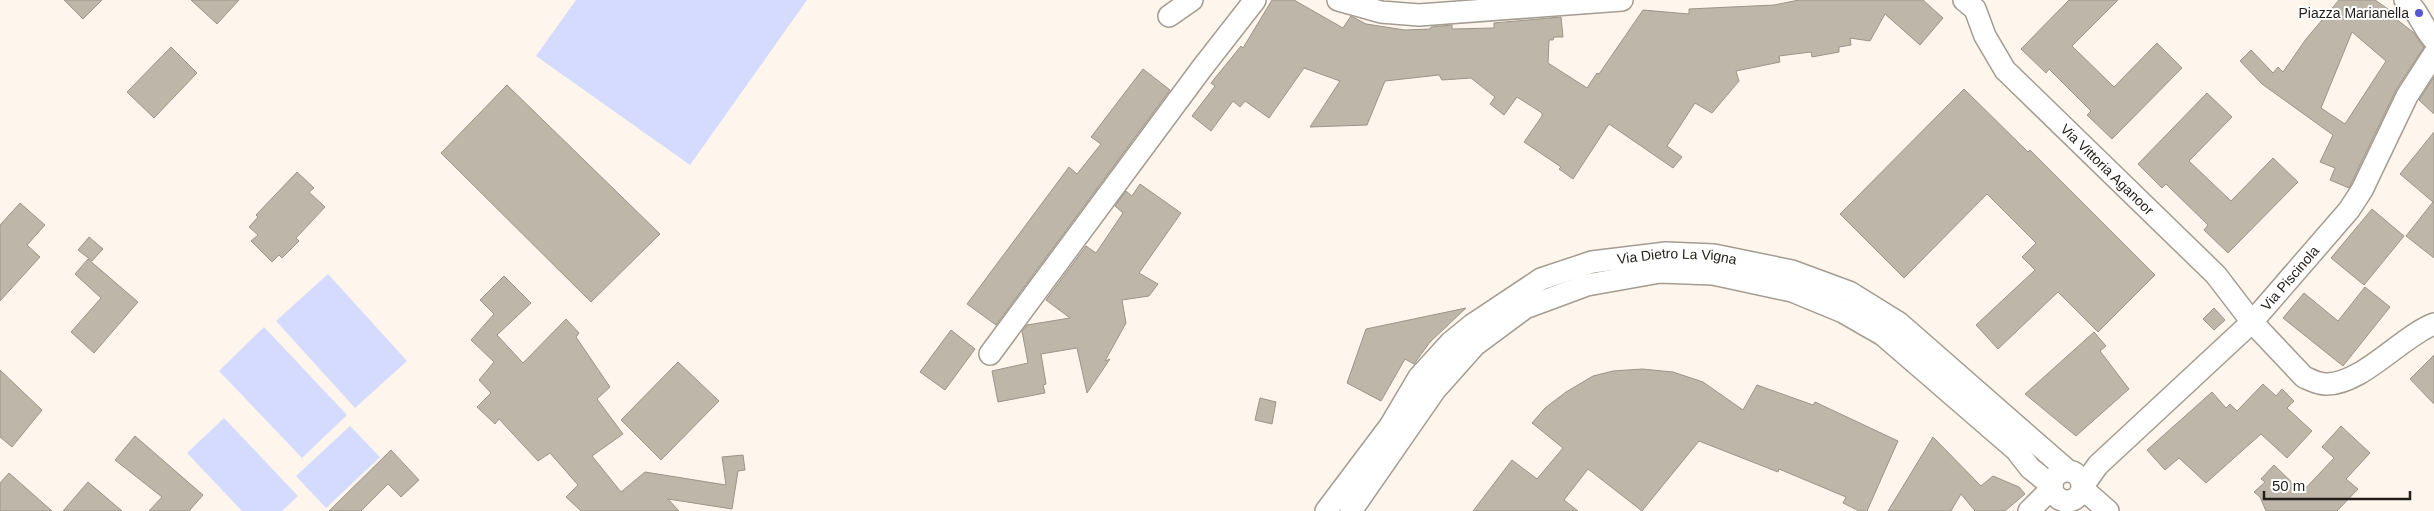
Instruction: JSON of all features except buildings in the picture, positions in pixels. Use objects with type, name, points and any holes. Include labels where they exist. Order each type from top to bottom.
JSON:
[{"type":"street","points":[[1169,16],[1192,0]]},
{"type":"street","points":[[990,354],[1202,68],[1255,0]]},
{"type":"street","points":[[1338,0],[1381,12],[1419,15],[1622,0]]},
{"type":"street","name":"Via Vittoria Aganoor","points":[[1972,3],[1985,36],[2005,70],[2216,275],[2252,322],[2299,372],[2315,382],[2326,384],[2359,373],[2434,324]]},
{"type":"street","points":[[2418,8],[2434,40]]},
{"type":"street","name":"Via Piscinola","points":[[2062,492],[2098,465],[2252,322],[2349,210],[2362,190],[2407,96],[2434,54]]},
{"type":"street","name":"Via Dietro La Vigna","points":[[1326,511],[1390,426],[1419,377],[1450,343],[1472,325],[1541,279],[1592,262],[1666,253],[1714,255],[1792,271],[1849,292],[1899,324],[2062,492]]},
{"type":"street","name":"Via Dietro La Vigna","points":[[1350,511],[1435,390],[1475,345],[1525,308],[1587,285],[1660,272],[1713,274],[1775,287],[1792,291],[1843,312],[1883,335],[2016,450],[2030,468],[2062,492],[2108,511]]},
{"type":"shaded area","points":[[576,0],[807,0],[690,165],[536,56]]},
{"type":"shaded area","points":[[328,274],[407,361],[355,408],[276,321]]},
{"type":"shaded area","points":[[264,327],[347,415],[302,458],[219,371]]},
{"type":"shaded area","points":[[224,418],[298,496],[282,511],[242,511],[187,453]]},
{"type":"shaded area","points":[[350,426],[380,457],[326,508],[296,476]]},
{"type":"place","name":"Piazza Marianella","points":[[2419,13]]}]
